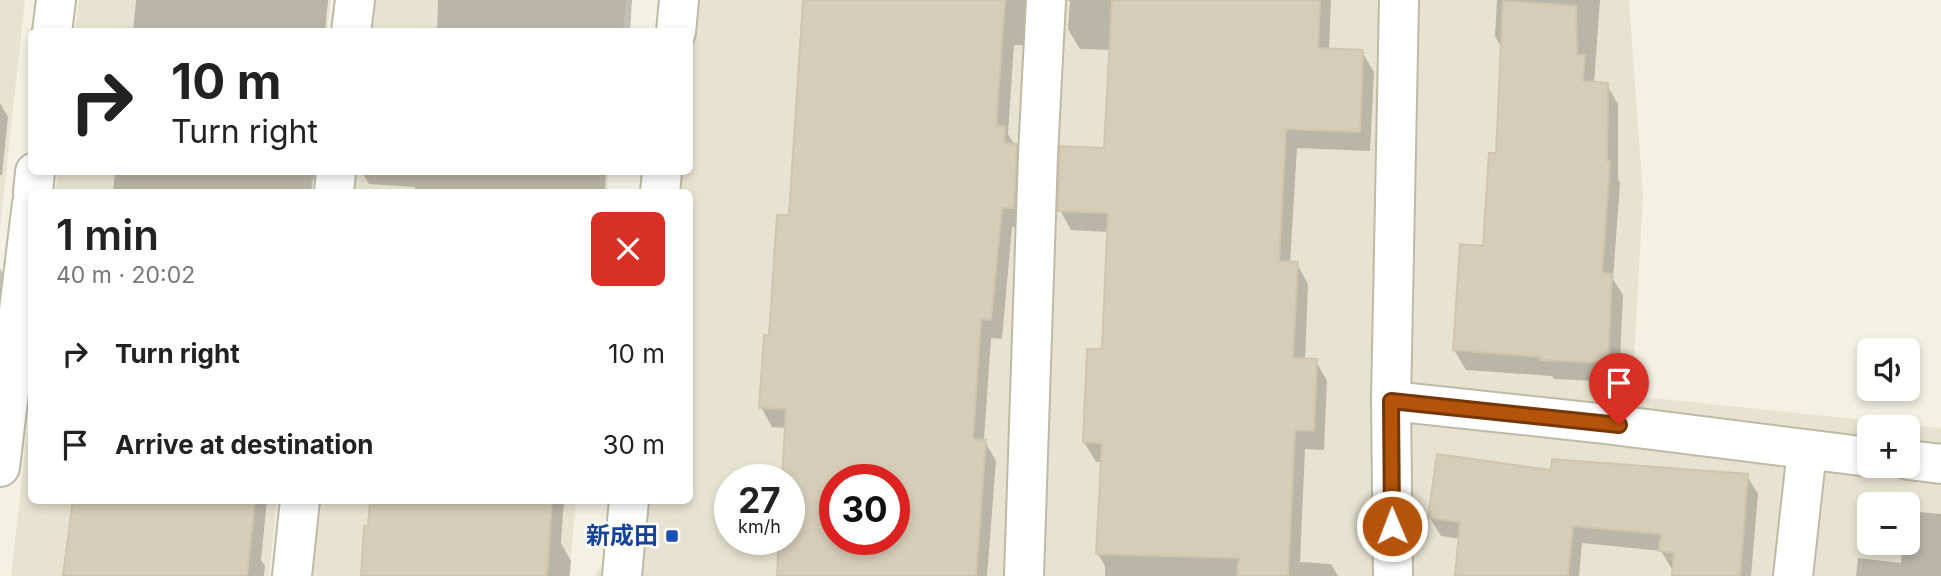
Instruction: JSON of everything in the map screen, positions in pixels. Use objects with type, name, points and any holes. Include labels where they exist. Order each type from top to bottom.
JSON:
[{"type":"street","points":[[52,28],[56,0]]},
{"type":"street","points":[[352,28],[355,0]]},
{"type":"street","points":[[676,28],[679,0]]},
{"type":"street","points":[[1024,576],[1037,168],[1046,0]]},
{"type":"street","points":[[1393,576],[1391,401],[1398,0]]},
{"type":"street","points":[[0,467],[28,235]]},
{"type":"street","points":[[1391,401],[1606,424],[1857,456]]},
{"type":"street","points":[[1793,576],[1807,450]]},
{"type":"street","points":[[1920,461],[1941,464]]},
{"type":"street","points":[[292,576],[300,504]]},
{"type":"street","points":[[622,576],[629,504]]},
{"type":"shaded area","points":[[0,0],[25,0],[0,227]]},
{"type":"shaded area","points":[[79,0],[331,0],[327,28],[75,28]]},
{"type":"shaded area","points":[[371,0],[626,0],[623,28],[368,28]]},
{"type":"shaded area","points":[[679,0],[1629,0],[1643,195],[1632,396],[1857,419],[1857,478],[1920,478],[1920,426],[1941,428],[1941,576],[594,576],[627,529],[629,504],[693,504],[693,189],[660,189],[662,175],[693,175],[693,28],[689,28]]},
{"type":"shaded area","points":[[58,175],[312,175],[310,189],[56,189]]},
{"type":"shaded area","points":[[353,175],[609,175],[607,189],[351,189]]},
{"type":"shaded area","points":[[28,425],[28,504],[277,504],[269,576],[11,576]]},
{"type":"shaded area","points":[[318,504],[576,504],[569,576],[310,576]]},
{"type":"building","points":[[803,0],[1005,0],[996,126],[1005,126],[1004,143],[1017,144],[1014,208],[1002,208],[991,320],[981,319],[973,439],[986,440],[976,576],[777,576],[778,555],[805,555],[805,464],[783,464],[786,409],[759,408],[764,335],[769,335],[777,215],[789,215]]},
{"type":"building","points":[[1112,0],[1320,0],[1318,48],[1363,50],[1360,132],[1286,129],[1279,261],[1298,262],[1293,358],[1317,359],[1314,431],[1295,430],[1288,576],[1237,576],[1239,558],[1096,554],[1102,443],[1083,442],[1087,349],[1102,349],[1108,213],[1058,211],[1060,146],[1104,148]]},
{"type":"building","points":[[1503,1],[1576,6],[1577,55],[1585,55],[1583,81],[1608,83],[1607,161],[1610,161],[1602,273],[1612,274],[1608,363],[1541,360],[1541,357],[1453,350],[1460,244],[1483,246],[1489,153],[1496,153]]},
{"type":"building","points":[[1437,454],[1551,470],[1552,459],[1748,474],[1740,576],[1672,576],[1674,553],[1659,551],[1661,534],[1573,526],[1568,576],[1455,576],[1460,522],[1428,518]]},
{"type":"building","points":[[72,504],[255,504],[247,576],[63,576]]},
{"type":"building","points":[[370,504],[552,504],[547,576],[361,576],[364,526],[368,526]]},
{"type":"place","name":"新成田","points":[[672,536]]},
{"type":"route","points":[[1392,526],[1391,401],[1619,425]]}]
